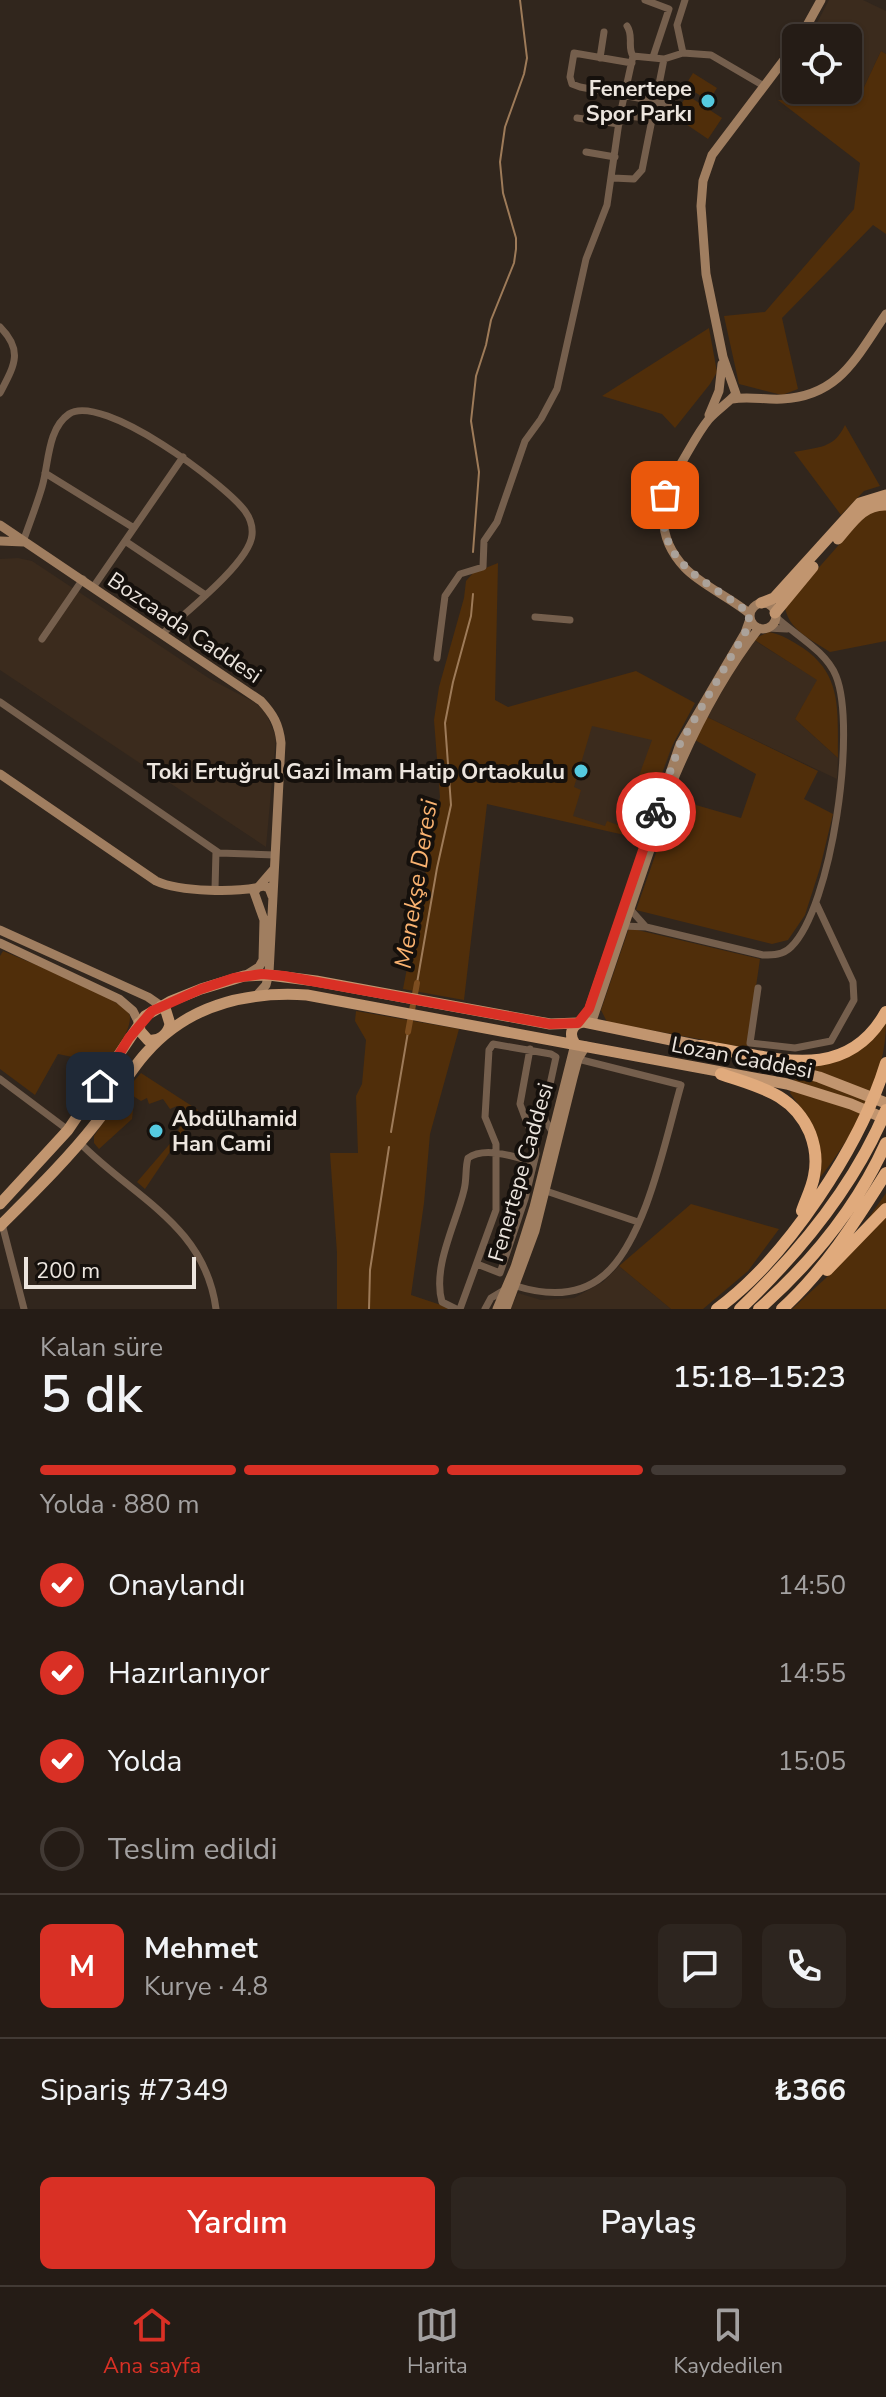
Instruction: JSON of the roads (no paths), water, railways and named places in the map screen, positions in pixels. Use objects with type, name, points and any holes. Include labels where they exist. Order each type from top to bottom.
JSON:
[{"type":"highway","points":[[701,1046],[793,1062],[814,1062],[857,1046],[876,1029],[886,1012]]},
{"type":"highway","points":[[717,1309],[755,1275],[838,1168],[872,1104],[886,1063]]},
{"type":"highway","points":[[721,1074],[776,1093],[792,1104],[805,1122],[811,1137],[815,1175],[799,1221]]},
{"type":"highway","points":[[740,1309],[803,1244],[861,1162],[886,1111]]},
{"type":"highway","points":[[759,1309],[811,1256],[843,1217],[871,1178],[886,1143]]},
{"type":"highway","points":[[782,1309],[807,1284],[848,1231],[886,1173]]},
{"type":"highway","points":[[807,1284],[820,1276],[886,1209]]},
{"type":"main road","points":[[808,24],[821,0]]},
{"type":"main road","points":[[733,393],[706,274],[701,206],[703,181],[712,155],[782,62]]},
{"type":"main road","points":[[719,390],[722,398],[733,393],[758,398],[795,398],[822,391],[839,379],[886,314]]},
{"type":"main road","points":[[723,357],[719,390],[707,421],[669,484],[663,520],[669,544],[687,570],[731,598],[763,628]]},
{"type":"main road","points":[[707,421],[733,393]]},
{"type":"main road","points":[[583,1023],[624,926],[690,739],[740,653],[763,628],[773,623],[817,557],[860,503],[886,495]]},
{"type":"main road","points":[[583,1023],[594,1038],[580,1045],[571,1035],[583,1023],[589,1009],[680,744],[745,633],[750,616],[759,603],[774,598],[863,512],[873,506],[886,505]]},
{"type":"main road","name":"Bozcaada Caddesi","points":[[0,525],[261,701],[277,722],[281,743],[268,969]]},
{"type":"main road","points":[[0,541],[27,541]]},
{"type":"main road","points":[[731,598],[769,604],[776,615]]},
{"type":"main road","points":[[0,774],[156,881],[169,886],[215,889],[269,888],[272,897],[267,903],[258,903]]},
{"type":"main road","points":[[244,976],[255,970],[263,960],[264,920],[254,895],[274,869]]},
{"type":"main road","points":[[0,930],[148,997],[168,1015],[170,1024],[164,1036],[154,1041],[148,1040],[140,1031],[133,1011],[119,999],[0,943]]},
{"type":"main road","points":[[258,994],[265,987],[268,969]]},
{"type":"main road","name":"Lozan Caddesi","points":[[161,1006],[268,969],[284,976],[528,1020],[561,1025],[583,1023],[701,1046],[844,1085],[886,1111]]},
{"type":"main road","name":"Lozan Caddesi","points":[[1,1225],[80,1143],[147,1051],[200,1010],[258,994],[307,995],[580,1045],[787,1084],[851,1104],[886,1111]]},
{"type":"main road","points":[[148,997],[184,996]]},
{"type":"main road","points":[[0,1204],[68,1130],[139,1023],[161,1006]]},
{"type":"main road","points":[[129,1038],[134,1027],[133,1011]]},
{"type":"main road","name":"Fenertepe Caddesi","points":[[497,1309],[526,1260],[546,1191],[580,1045]]},
{"type":"main road","name":"Fenertepe Caddesi","points":[[506,1309],[580,1045]]},
{"type":"main road","points":[[84,1107],[102,1102],[104,1108],[99,1119]]},
{"type":"main road","points":[[29,1175],[29,1185],[40,1186]]},
{"type":"street","points":[[645,0],[669,9],[653,57]]},
{"type":"street","points":[[683,53],[677,25],[685,0]]},
{"type":"street","points":[[437,658],[445,596],[460,574],[483,567],[484,541],[497,522],[525,441],[557,389],[586,259],[607,205],[613,178],[619,119],[632,59],[631,31],[627,26]]},
{"type":"street","points":[[600,58],[604,32]]},
{"type":"street","points":[[670,104],[572,84],[570,77],[574,53],[632,59],[664,59],[683,53],[711,55],[764,86]]},
{"type":"street","points":[[613,178],[634,179],[639,176],[664,59]]},
{"type":"street","points":[[577,118],[653,119]]},
{"type":"street","points":[[586,152],[615,157]]},
{"type":"street","points":[[0,327],[13,340],[15,355],[11,374],[0,393]]},
{"type":"street","points":[[27,541],[56,428],[69,414],[82,410],[113,418],[183,457],[244,510],[251,521],[252,536],[236,566],[163,633]]},
{"type":"street","points":[[94,586],[183,457]]},
{"type":"street","points":[[45,473],[134,528]]},
{"type":"street","points":[[125,541],[204,594]]},
{"type":"street","points":[[42,639],[83,579]]},
{"type":"street","points":[[624,926],[646,927],[763,955],[774,955],[789,949],[798,939],[815,902],[832,846],[841,778],[842,704],[834,673],[826,660],[776,615]]},
{"type":"street","points":[[535,617],[570,620]]},
{"type":"street","points":[[763,628],[789,629]]},
{"type":"street","points":[[0,702],[216,851],[275,855]]},
{"type":"street","points":[[215,889],[216,851]]},
{"type":"street","points":[[758,988],[750,1043],[795,1048],[831,1041],[855,993],[853,982],[815,902]]},
{"type":"street","points":[[630,909],[646,927]]},
{"type":"street","points":[[534,1162],[496,1154],[474,1154],[466,1161],[465,1187],[443,1255],[442,1302],[458,1309],[496,1210],[496,1154],[496,1144],[485,1117],[489,1050],[497,1043],[556,1057],[544,1112],[547,1126],[553,1133]]},
{"type":"street","points":[[477,1264],[500,1273],[525,1199],[535,1144],[520,1104],[530,1049]]},
{"type":"street","points":[[485,1309],[491,1298],[511,1287],[563,1292],[594,1282],[612,1267],[647,1203],[681,1085],[578,1059]]},
{"type":"street","points":[[0,1079],[68,1130]]},
{"type":"street","points":[[80,1143],[187,1237],[205,1265],[216,1309]]},
{"type":"street","points":[[546,1191],[638,1222]]},
{"type":"street","points":[[1,1225],[24,1309]]},
{"type":"waterway","name":"Menekşe Deresi","points":[[473,552],[479,472],[471,421],[476,376],[491,320],[514,263],[516,249],[516,238],[503,193],[500,162],[505,127],[527,58],[520,0]]},
{"type":"waterway","name":"Menekşe Deresi","points":[[417,983],[451,805],[445,723],[471,616],[473,594]]},
{"type":"waterway","name":"Menekşe Deresi","points":[[408,1032],[417,983]]},
{"type":"waterway","name":"Menekşe Deresi","points":[[391,1132],[408,1032]]},
{"type":"waterway","name":"Menekşe Deresi","points":[[369,1309],[370,1270],[389,1147]]},
{"type":"place","name":"Fenertepe Spor Parkı","points":[[708,101]]},
{"type":"place","name":"Toki Ertuğrul Gazi İmam Hatip Ortaokulu","points":[[581,771]]},
{"type":"place","name":"Abdülhamid Han Cami","points":[[156,1131]]}]
